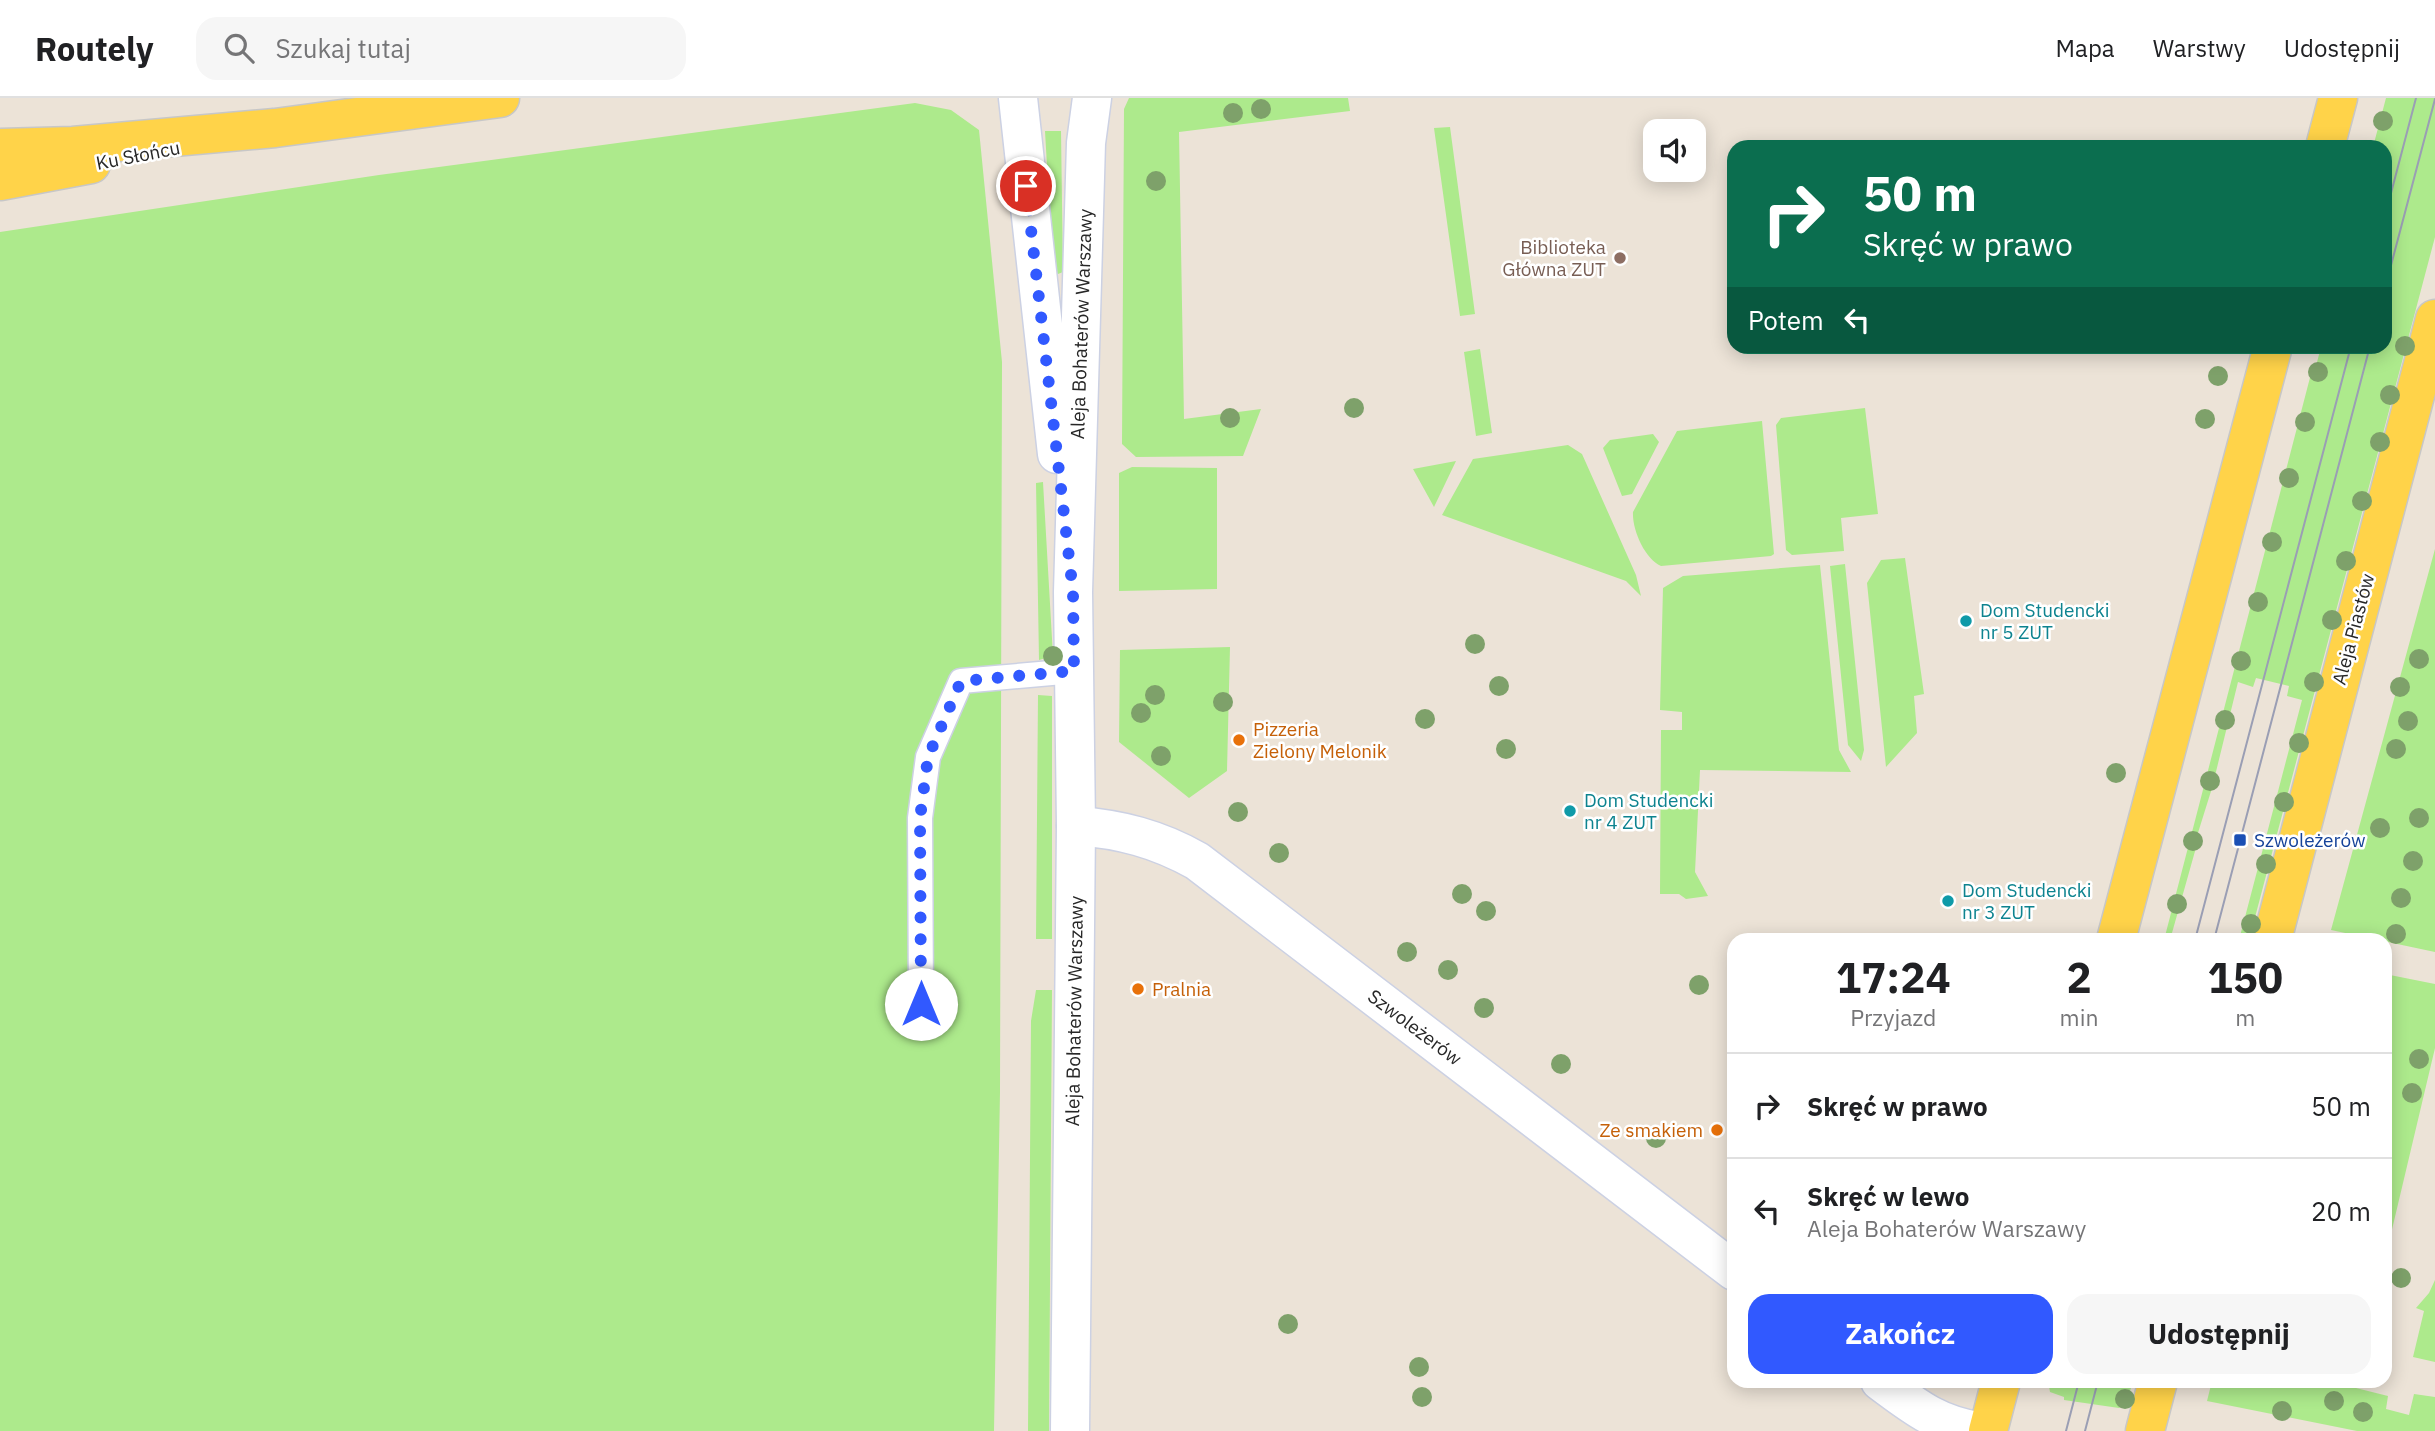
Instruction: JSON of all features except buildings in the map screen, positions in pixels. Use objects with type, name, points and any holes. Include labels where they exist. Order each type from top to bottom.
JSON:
[{"type":"main road","name":"Ku Słońcu","points":[[0,148],[73,146],[275,128],[500,98]]},
{"type":"main road","points":[[2328,140],[2338,98]]},
{"type":"main road","name":"Ku Słońcu","points":[[0,181],[275,128]]},
{"type":"main road","name":"Aleja Piastów","points":[[2274,933],[2435,319]]},
{"type":"main road","points":[[2118,933],[2271,354]]},
{"type":"main road","points":[[1988,1431],[1999,1388]]},
{"type":"main road","points":[[2145,1431],[2156,1388]]},
{"type":"street","name":"Aleja Bohaterów Warszawy","points":[[1018,98],[1073,592]]},
{"type":"street","name":"Aleja Bohaterów Warszawy","points":[[1070,1431],[1076,826],[1073,592],[1086,143],[1092,98]]},
{"type":"street","name":"Szwoleżerów","points":[[1076,826],[1125,832],[1150,839],[1197,861],[1727,1265]]},
{"type":"street","points":[[1889,1388],[1925,1415],[1950,1426],[1978,1431]]},
{"type":"lane","points":[[921,1004],[920,818],[928,757],[961,681],[1074,671]]},
{"type":"green space","points":[[1129,98],[1348,98],[1350,111],[1179,132],[1184,419],[1261,409],[1243,456],[1136,457],[1122,444],[1124,109]]},
{"type":"green space","points":[[2386,98],[2435,98],[2435,237],[2251,933],[2241,933],[2302,700],[2287,696],[2289,686],[2256,678],[2253,687],[2238,682],[2172,933],[2166,933],[2313,366],[2316,366],[2319,354],[2392,354],[2392,140],[2375,140]]},
{"type":"green space","points":[[915,103],[951,110],[979,130],[1002,362],[1000,1092],[994,1431],[0,1431],[0,232],[379,175]]},
{"type":"green space","points":[[1450,127],[1475,314],[1460,316],[1434,128]]},
{"type":"green space","points":[[1045,131],[1061,131],[1063,272],[1058,274],[1053,271]]},
{"type":"green space","points":[[1480,349],[1492,433],[1476,436],[1464,352]]},
{"type":"green space","points":[[1865,408],[1878,514],[1841,518],[1844,551],[1792,555],[1786,550],[1776,425],[1781,418]]},
{"type":"green space","points":[[1762,421],[1774,554],[1661,566],[1655,562],[1641,543],[1633,512],[1677,431]]},
{"type":"green space","points":[[1653,434],[1659,442],[1632,494],[1622,496],[1603,448],[1610,440]]},
{"type":"green space","points":[[1568,445],[1582,454],[1636,575],[1641,596],[1626,581],[1442,515],[1473,459]]},
{"type":"green space","points":[[1456,461],[1434,507],[1413,469]]},
{"type":"green space","points":[[1132,467],[1217,468],[1217,589],[1119,591],[1119,473]]},
{"type":"green space","points":[[1043,482],[1053,656],[1039,660],[1036,483]]},
{"type":"green space","points":[[2435,549],[2435,952],[2392,943],[2392,933],[2345,933],[2331,930]]},
{"type":"green space","points":[[1905,558],[1924,694],[1914,696],[1917,733],[1886,767],[1867,583],[1881,560]]},
{"type":"green space","points":[[1845,564],[1864,750],[1861,761],[1848,745],[1830,566]]},
{"type":"green space","points":[[1820,565],[1839,750],[1851,772],[1700,770],[1695,872],[1708,896],[1686,899],[1679,894],[1660,894],[1661,730],[1682,730],[1682,712],[1660,710],[1663,588],[1683,576]]},
{"type":"green space","points":[[1230,647],[1227,771],[1189,798],[1119,742],[1120,650]]},
{"type":"green space","points":[[1038,695],[1052,696],[1052,939],[1036,939]]},
{"type":"green space","points":[[2392,975],[2435,984],[2435,1048],[2392,1229]]},
{"type":"green space","points":[[1036,990],[1052,990],[1049,1431],[1028,1431],[1031,1021]]},
{"type":"green space","points":[[2435,1280],[2435,1362],[2413,1357],[2424,1311],[2416,1308],[2429,1293]]},
{"type":"green space","points":[[2049,1388],[2131,1388],[2126,1405],[2119,1408],[2064,1400],[2064,1397],[2050,1392]]},
{"type":"green space","points":[[2210,1388],[2356,1388],[2388,1396],[2386,1409],[2409,1415],[2414,1394],[2435,1397],[2435,1431],[2357,1431],[2207,1401]]},
{"type":"tram line","points":[[2392,189],[2416,98]]},
{"type":"tram line","points":[[2392,262],[2435,99]]},
{"type":"tram line","points":[[2197,933],[2349,354]]},
{"type":"tram line","points":[[2216,933],[2368,354]]},
{"type":"tram line","points":[[2066,1431],[2077,1388]]},
{"type":"tram line","points":[[2085,1431],[2096,1388]]},
{"type":"place","name":"Biblioteka Główna ZUT","points":[[1620,258]]},
{"type":"place","name":"Dom Studencki nr 5 ZUT","points":[[1966,621]]},
{"type":"place","name":"Pizzeria Zielony Melonik","points":[[1239,740]]},
{"type":"place","name":"Dom Studencki nr 4 ZUT","points":[[1570,811]]},
{"type":"place","name":"Szwoleżerów","points":[[2240,840]]},
{"type":"place","name":"Dom Studencki nr 3 ZUT","points":[[1948,901]]},
{"type":"place","name":"Pralnia","points":[[1138,989]]},
{"type":"place","name":"Ze smakiem","points":[[1717,1130]]},
{"type":"route","points":[[921,1004],[920,818],[928,757],[961,681],[1074,671],[1073,592],[1026,186]]}]
